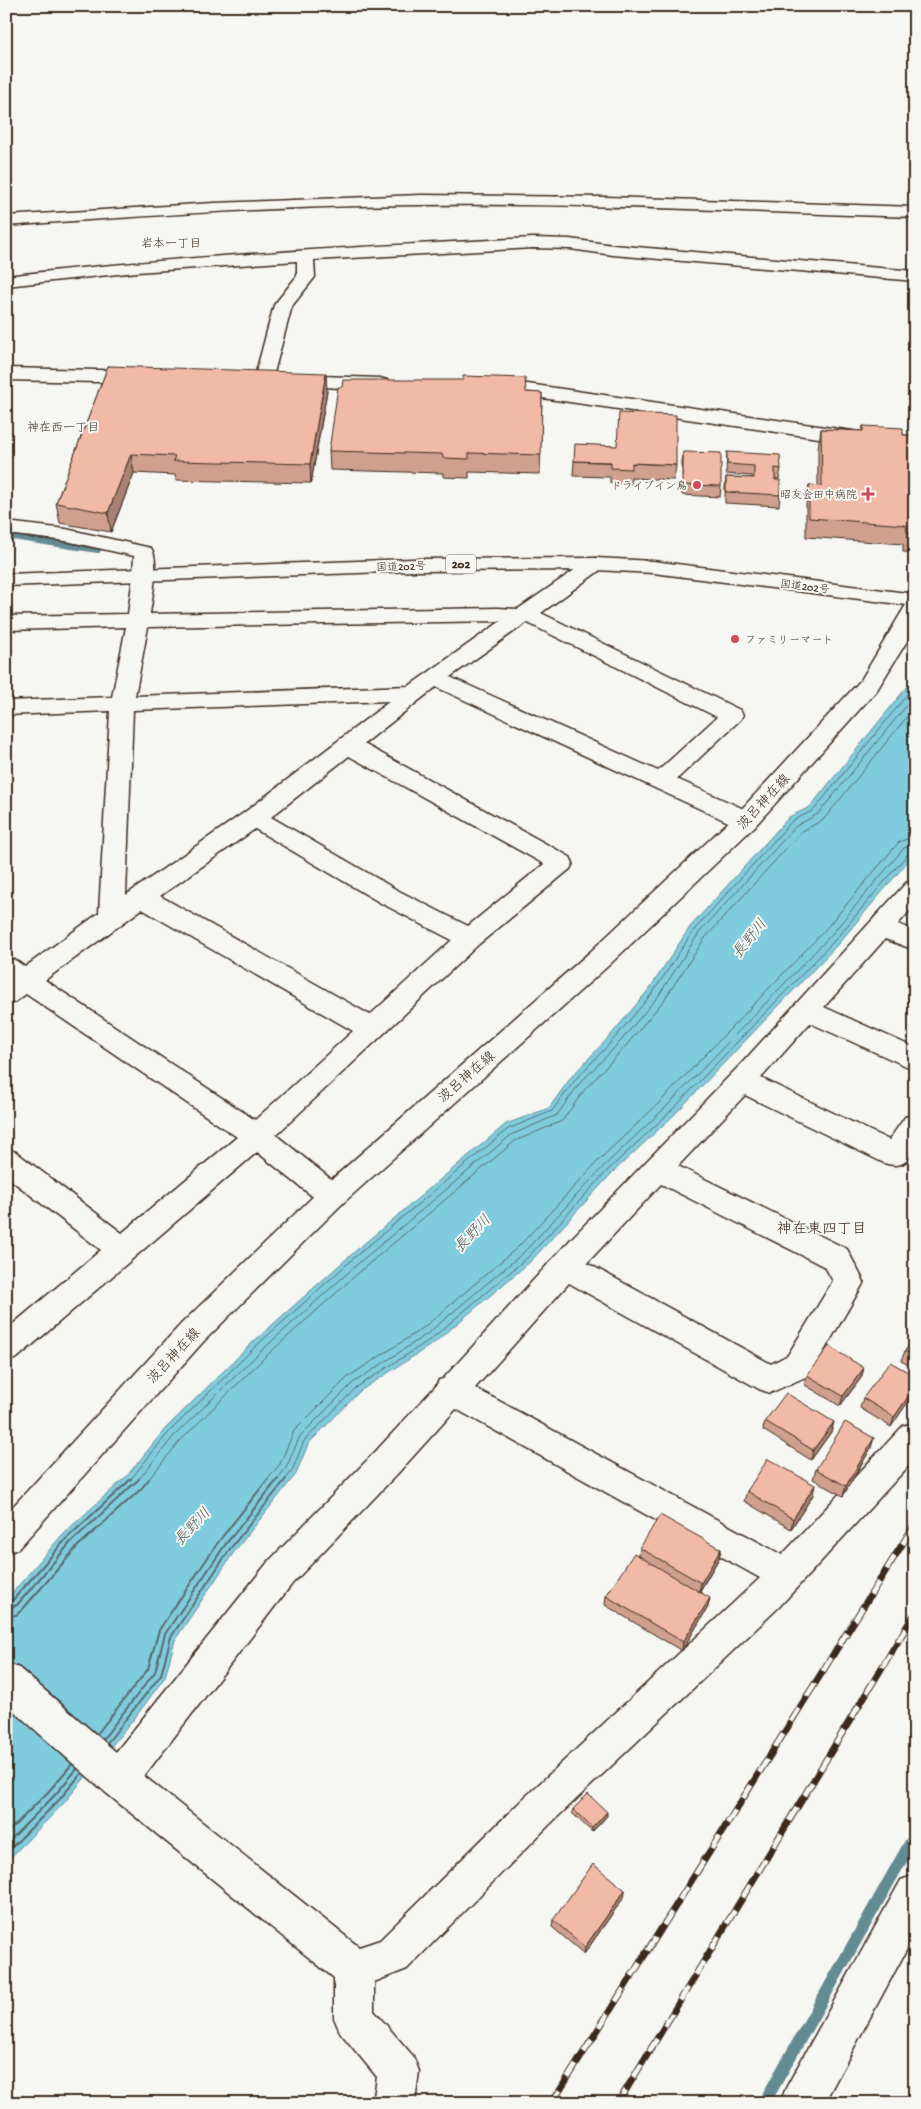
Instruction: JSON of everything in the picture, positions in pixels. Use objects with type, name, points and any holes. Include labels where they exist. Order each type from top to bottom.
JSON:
[{"type":"main road","points":[[6,221],[214,206],[420,200],[566,201],[915,212]]},
{"type":"main road","points":[[6,281],[89,271],[533,243],[570,244],[613,250],[915,276]]},
{"type":"main road","points":[[263,380],[283,304],[306,277],[305,256]]},
{"type":"main road","points":[[6,374],[164,378]]},
{"type":"main road","points":[[244,380],[398,384]]},
{"type":"main road","points":[[466,387],[514,388],[915,446]]},
{"type":"main road","points":[[6,528],[66,536],[133,548],[144,552],[144,576],[138,622],[122,703],[112,916]]},
{"type":"main road","points":[[332,1196],[257,1136],[13,981],[141,897],[254,818],[349,746],[413,693],[596,564]]},
{"type":"main road","name":"国道202号","points":[[6,580],[414,565],[596,564],[653,567],[915,600]]},
{"type":"main road","name":"波呂神在線","points":[[6,1538],[193,1332],[332,1196],[599,959],[746,820],[869,685],[887,658],[915,608]]},
{"type":"main road","points":[[6,624],[498,614],[533,617],[732,715],[661,781]]},
{"type":"main road","points":[[434,678],[746,820]]},
{"type":"main road","points":[[6,708],[413,693]]},
{"type":"main road","points":[[6,1349],[257,1136],[470,938],[561,862],[349,746]]},
{"type":"main road","points":[[254,818],[388,896],[470,938]]},
{"type":"main road","points":[[118,1779],[280,1573],[387,1462],[450,1390],[741,1081],[915,889]]},
{"type":"main road","points":[[141,897],[372,1030]]},
{"type":"main road","points":[[881,927],[915,941]]},
{"type":"main road","points":[[806,1010],[915,1060]]},
{"type":"main road","points":[[741,1081],[894,1154],[915,1125]]},
{"type":"main road","points":[[6,1160],[123,1250]]},
{"type":"main road","points":[[566,1266],[770,1380],[799,1365],[849,1282],[836,1258],[657,1169]]},
{"type":"main road","points":[[450,1390],[786,1575]]},
{"type":"main road","points":[[354,1969],[393,1955],[536,1812],[760,1602],[915,1436]]},
{"type":"main road","points":[[6,1680],[118,1779],[354,1969]]},
{"type":"main road","points":[[801,2103],[915,1894]]},
{"type":"main road","points":[[354,1969],[354,2018],[398,2071],[394,2103]]},
{"type":"water","name":"長野川","points":[[915,677],[915,853],[838,944],[675,1114],[612,1173],[531,1261],[434,1343],[360,1391],[308,1444],[296,1474],[234,1552],[175,1640],[165,1677],[134,1719],[63,1804],[6,1862],[6,1600],[63,1534],[127,1476],[165,1429],[253,1342],[353,1253],[506,1124],[549,1108],[572,1076],[610,1036],[650,988],[690,927],[789,817],[810,807]]},
{"type":"building","points":[[108,366],[326,373],[310,464],[173,461],[175,456],[131,454],[108,513],[56,503]]},
{"type":"building","points":[[463,376],[525,378],[526,392],[542,393],[541,455],[469,453],[469,459],[443,458],[442,454],[329,451],[338,387],[342,387],[343,380],[463,380]]},
{"type":"building","points":[[619,413],[676,415],[676,465],[632,463],[632,469],[611,468],[611,462],[574,461],[575,444],[617,446]]},
{"type":"building","points":[[863,426],[903,428],[903,435],[915,435],[915,533],[907,532],[906,525],[809,518],[809,485],[822,486],[821,429],[863,431]]},
{"type":"building","points":[[683,452],[721,453],[721,486],[683,485]]},
{"type":"building","points":[[727,452],[780,455],[781,469],[775,468],[775,480],[780,480],[780,495],[726,492],[726,477],[754,478],[754,466],[727,464]]},
{"type":"building","points":[[915,1337],[915,1357],[905,1351]]},
{"type":"building","points":[[829,1346],[864,1368],[843,1396],[807,1375]]},
{"type":"building","points":[[890,1362],[915,1376],[915,1387],[894,1417],[863,1398]]},
{"type":"building","points":[[786,1393],[834,1422],[813,1450],[765,1421]]},
{"type":"building","points":[[845,1422],[874,1438],[846,1486],[816,1469]]},
{"type":"building","points":[[768,1459],[815,1485],[793,1519],[747,1491]]},
{"type":"building","points":[[660,1515],[721,1549],[701,1583],[640,1548]]},
{"type":"building","points":[[634,1553],[710,1598],[683,1642],[606,1596]]},
{"type":"building","points":[[588,1794],[607,1812],[592,1828],[573,1809]]},
{"type":"building","points":[[593,1864],[625,1890],[585,1947],[553,1920]]},
{"type":"waterway","points":[[6,536],[98,550]]},
{"type":"waterway","points":[[764,2103],[915,1835]]},
{"type":"railway","points":[[552,2103],[915,1524]]},
{"type":"railway","points":[[618,2103],[915,1613]]},
{"type":"place","name":"ドライブイン鳥","points":[[697,485]]},
{"type":"place","name":"昭友会田中病院","points":[[868,494]]},
{"type":"place","name":"ファミリーマート","points":[[735,639]]},
{"type":"district","name":"岩本一丁目","points":[[171,243]]},
{"type":"district","name":"神在西一丁目","points":[[63,427]]},
{"type":"district","name":"神在東四丁目","points":[[822,1228]]}]
